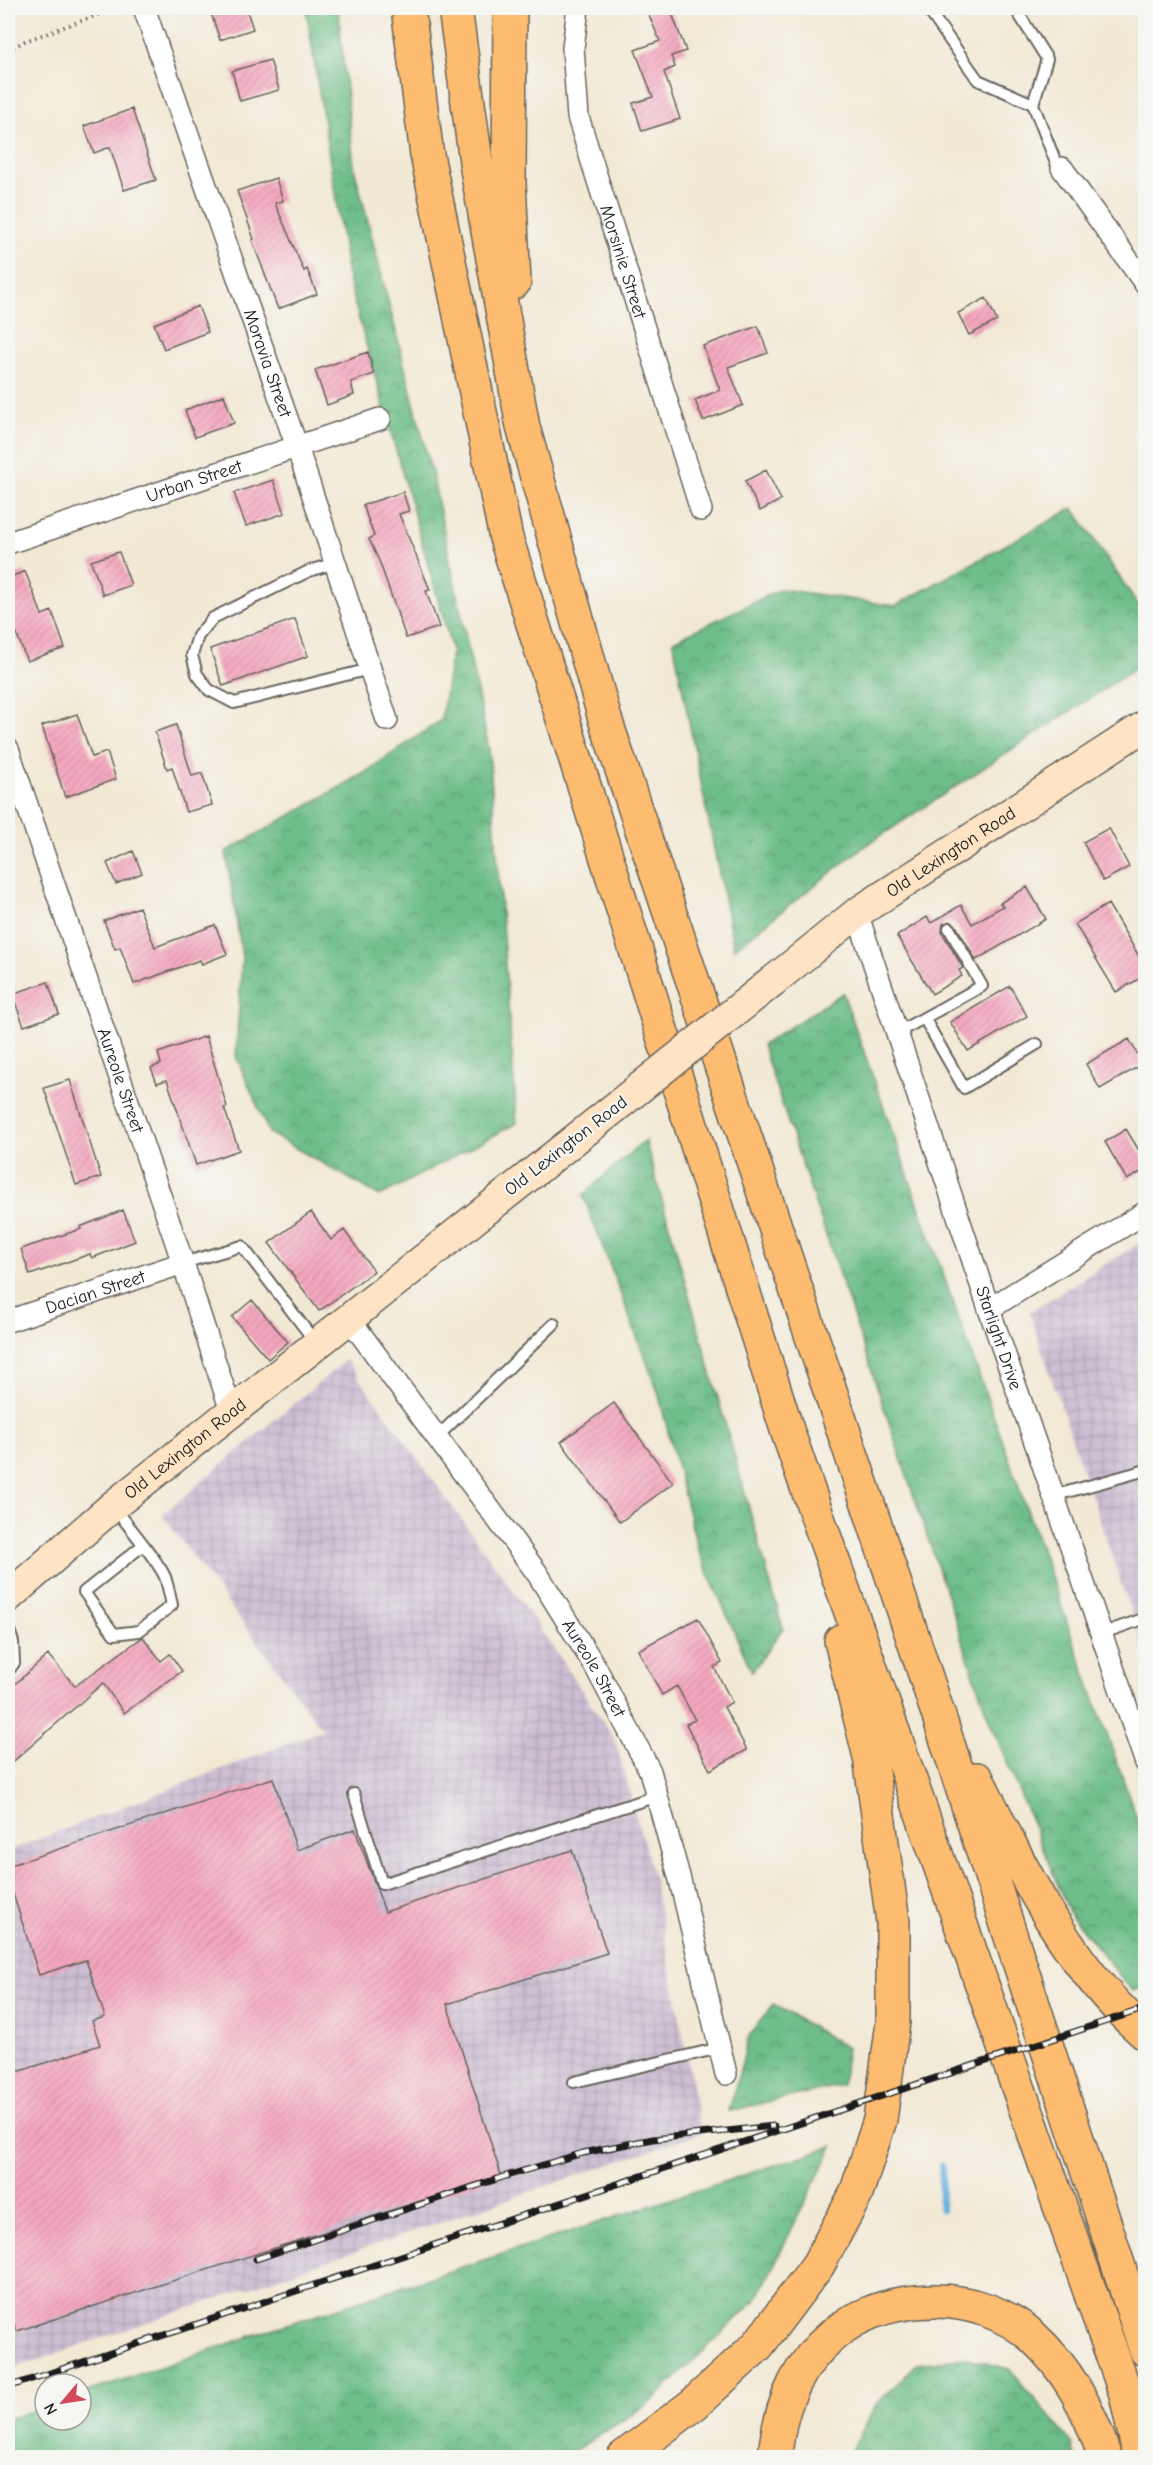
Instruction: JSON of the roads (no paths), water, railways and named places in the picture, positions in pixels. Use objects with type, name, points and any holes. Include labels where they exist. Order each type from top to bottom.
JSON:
[{"type":"highway","points":[[401,8],[413,56]]},
{"type":"highway","points":[[408,8],[427,155],[506,538],[788,1433],[1126,2394],[1140,2457]]},
{"type":"highway","points":[[455,8],[477,169],[523,427],[605,719],[928,1683],[1146,2350]]},
{"type":"highway","points":[[510,8],[509,183],[523,427]]},
{"type":"highway","points":[[623,2457],[694,2404],[758,2344],[818,2265],[856,2194],[880,2120],[893,2022],[893,1922],[870,1757],[788,1433]]},
{"type":"highway","points":[[928,1683],[1023,1871],[1063,1939],[1122,2013],[1146,2034]]},
{"type":"highway","points":[[775,2457],[780,2417],[790,2389],[818,2348],[843,2326],[859,2316],[903,2302],[934,2301],[962,2303],[982,2309],[1001,2316],[1032,2337],[1056,2363],[1082,2400],[1105,2457]]},
{"type":"main road","name":"Old Lexington Road","points":[[8,1596],[113,1506],[231,1411],[857,913],[1146,725]]},
{"type":"street","name":"Moravia Street","points":[[144,8],[297,447],[387,720]]},
{"type":"street","name":"Morsinie Street","points":[[578,8],[573,48],[578,117],[701,510]]},
{"type":"street","points":[[1062,168],[1146,285]]},
{"type":"street","name":"Urban Street","points":[[8,543],[380,419]]},
{"type":"street","name":"Aureole Street","points":[[8,749],[231,1411]]},
{"type":"street","name":"Starlight Drive","points":[[857,913],[989,1310],[1146,1763]]},
{"type":"street","points":[[989,1310],[1146,1212]]},
{"type":"street","name":"Dacian Street","points":[[8,1321],[183,1263]]},
{"type":"street","name":"Aureole Street","points":[[348,1317],[537,1573],[596,1668],[650,1771],[680,1880],[726,2074]]},
{"type":"lane","points":[[927,8],[978,80],[1033,104]]},
{"type":"lane","points":[[1015,8],[1047,59],[1033,104],[1056,163],[1062,168]]},
{"type":"lane","points":[[335,563],[309,571],[213,618],[198,636],[192,655],[197,674],[209,690],[234,703],[370,669]]},
{"type":"lane","points":[[897,1033],[982,986],[949,928]]},
{"type":"lane","points":[[924,1018],[964,1088],[1037,1044]]},
{"type":"lane","points":[[183,1263],[242,1246],[317,1343]]},
{"type":"lane","points":[[436,1439],[554,1324]]},
{"type":"lane","points":[[1053,1496],[1146,1470]]},
{"type":"lane","points":[[113,1506],[164,1576],[172,1605],[139,1631],[114,1634],[84,1592],[142,1546]]},
{"type":"lane","points":[[1100,1634],[1146,1618]]},
{"type":"lane","points":[[8,1627],[13,1642],[15,1662],[8,1671]]},
{"type":"lane","points":[[354,1794],[382,1884],[657,1796]]},
{"type":"lane","points":[[574,2082],[720,2048]]},
{"type":"waterway","points":[[941,2210],[942,2165]]},
{"type":"railway","points":[[8,2387],[1146,2008]]},
{"type":"railway","points":[[256,2259],[503,2177],[583,2153],[653,2139],[774,2126]]}]
